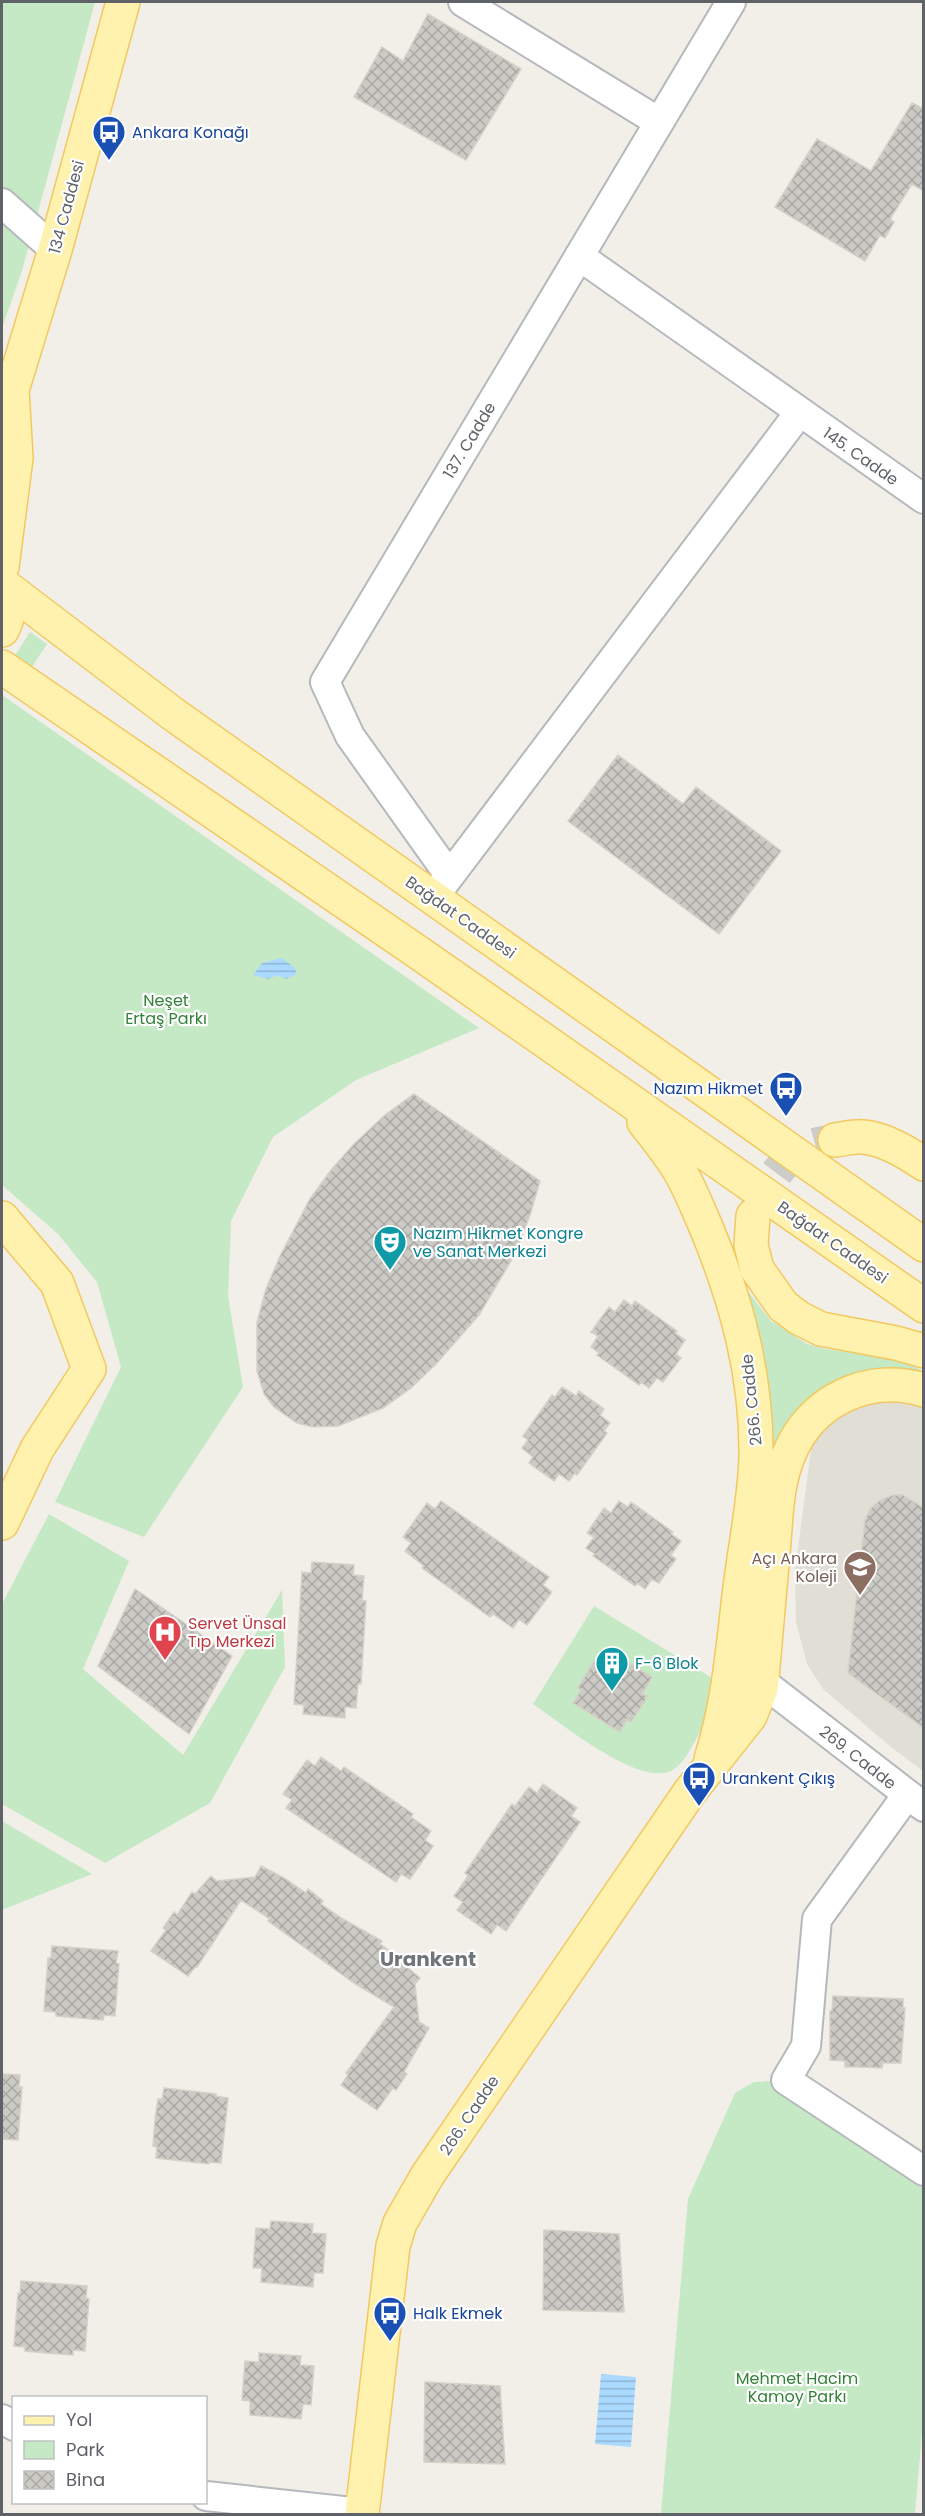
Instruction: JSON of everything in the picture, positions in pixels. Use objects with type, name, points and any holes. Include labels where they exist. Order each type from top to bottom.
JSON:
[{"type":"main road","name":"134 Caddesi","points":[[7,399],[54,250],[123,2]]},
{"type":"main road","points":[[2,567],[16,458],[7,399]]},
{"type":"main road","name":"Bağdat Caddesi","points":[[2,585],[172,714],[441,886],[924,1245]]},
{"type":"main road","name":"Bağdat Caddesi","points":[[2,585],[8,608],[2,630]]},
{"type":"main road","name":"Bağdat Caddesi","points":[[2,667],[413,948],[924,1306]]},
{"type":"main road","name":"266. Cadde","points":[[625,1096],[675,1163],[692,1195],[719,1261],[733,1303],[751,1372],[756,1421],[756,1461],[743,1691]]},
{"type":"main road","points":[[835,1140],[862,1137],[874,1140],[909,1154],[924,1164]]},
{"type":"main road","points":[[753,1216],[751,1245],[757,1269],[783,1306],[799,1318],[821,1329],[924,1350]]},
{"type":"main road","points":[[2,1218],[57,1283],[89,1369],[37,1449],[2,1523]]},
{"type":"main road","name":"266. Cadde","points":[[362,2514],[386,2292],[393,2246],[400,2223],[427,2176],[708,1767],[731,1741],[743,1691],[782,1479],[789,1453],[803,1430],[818,1411],[836,1398],[852,1391],[882,1385],[907,1385],[924,1390]]},
{"type":"street","points":[[463,2],[659,122]]},
{"type":"street","name":"137. Cadde","points":[[441,886],[350,736],[325,682],[731,2]]},
{"type":"street","points":[[2,202],[54,250]]},
{"type":"street","name":"145. Cadde","points":[[579,256],[924,499]]},
{"type":"street","points":[[441,886],[799,412]]},
{"type":"street","name":"269. Cadde","points":[[743,1691],[792,1706],[915,1801]]},
{"type":"street","points":[[915,1801],[817,1918],[806,2046],[786,2080],[924,2170]]},
{"type":"street","points":[[207,2496],[362,2514]]},
{"type":"shaded area","name":"Açı Ankara Koleji","points":[[877,1397],[923,1406],[923,1771],[823,1689],[807,1664],[796,1622],[795,1571],[812,1442],[830,1415]]},
{"type":"green space","points":[[2,2],[95,2],[22,271],[2,328]]},
{"type":"green space","points":[[30,632],[47,644],[31,668],[14,657]]},
{"type":"green space","name":"Neşet Ertaş Parkı","points":[[2,695],[479,1028],[356,1080],[273,1137],[231,1221],[228,1296],[243,1387],[144,1537],[55,1502],[121,1367],[97,1282],[58,1234],[2,1185]]},
{"type":"green space","points":[[746,1289],[771,1321],[807,1344],[899,1360],[923,1371],[923,1380],[896,1375],[772,1464],[766,1363]]},
{"type":"green space","points":[[49,1514],[129,1561],[83,1669],[183,1755],[282,1590],[285,1667],[210,1803],[105,1863],[2,1804],[2,1604]]},
{"type":"green space","points":[[594,1606],[712,1678],[710,1704],[702,1728],[686,1757],[674,1769],[660,1773],[643,1771],[623,1763],[581,1738],[533,1704]]},
{"type":"green space","points":[[2,1821],[92,1874],[2,1910]]},
{"type":"green space","name":"Mehmet Hacim Kamoy Parkı","points":[[786,2080],[923,2176],[924,2408],[915,2514],[661,2514],[688,2199],[735,2093],[754,2082]]},
{"type":"water","points":[[281,958],[294,967],[297,974],[286,979],[277,975],[269,979],[253,975],[262,963]]},
{"type":"water","points":[[601,2374],[636,2377],[631,2447],[595,2444]]},
{"type":"building","points":[[428,14],[521,69],[466,160],[354,97],[382,47],[403,61]]},
{"type":"building","points":[[912,103],[924,109],[924,191],[912,184],[890,219],[894,222],[885,238],[880,235],[865,261],[775,207],[817,139],[871,171]]},
{"type":"building","points":[[618,755],[683,804],[696,787],[781,851],[719,934],[568,821]]},
{"type":"building","name":"Nazım Hikmet Kongre ve Sanat Merkezi","points":[[414,1094],[540,1181],[530,1215],[515,1254],[479,1315],[436,1364],[411,1388],[383,1408],[338,1426],[313,1427],[297,1423],[274,1407],[264,1394],[257,1371],[257,1322],[266,1289],[280,1256],[310,1199],[331,1170],[354,1144],[385,1115]]},
{"type":"building","points":[[624,1300],[632,1306],[635,1301],[677,1331],[675,1333],[685,1340],[676,1354],[681,1358],[663,1382],[657,1378],[649,1388],[641,1382],[639,1385],[597,1355],[599,1353],[591,1347],[598,1336],[591,1332],[609,1307],[615,1312]]},
{"type":"building","points":[[562,1387],[576,1396],[579,1391],[604,1409],[600,1415],[610,1423],[604,1431],[607,1433],[577,1475],[575,1473],[569,1481],[559,1474],[554,1481],[529,1463],[533,1457],[522,1448],[528,1440],[523,1436],[552,1395],[555,1397]]},
{"type":"building","points":[[893,1495],[903,1495],[924,1508],[924,1728],[848,1673],[865,1520],[870,1509],[879,1501]]},
{"type":"building","points":[[441,1501],[549,1577],[543,1585],[552,1592],[527,1625],[519,1619],[513,1628],[493,1614],[490,1617],[422,1568],[424,1566],[405,1551],[411,1543],[403,1537],[427,1503],[435,1509]]},
{"type":"building","points":[[619,1501],[628,1507],[631,1502],[673,1532],[671,1534],[681,1541],[671,1555],[676,1559],[659,1583],[652,1579],[645,1589],[637,1583],[635,1586],[593,1556],[595,1554],[586,1548],[594,1537],[587,1533],[604,1508],[611,1513]]},
{"type":"building","points":[[312,1562],[354,1565],[353,1575],[364,1576],[362,1600],[366,1601],[361,1684],[358,1684],[356,1708],[345,1707],[345,1718],[303,1714],[304,1705],[294,1704],[302,1572],[311,1573]]},
{"type":"building","name":"Servet Ünsal Tıp Merkezi","points":[[135,1589],[232,1656],[189,1734],[98,1666]]},
{"type":"building","name":"F-6 Blok","points":[[610,1651],[652,1677],[642,1694],[647,1696],[645,1701],[631,1722],[627,1719],[620,1732],[573,1703],[581,1690],[578,1688],[594,1661],[601,1665]]},
{"type":"building","points":[[321,1757],[341,1771],[344,1767],[413,1814],[411,1817],[431,1831],[425,1840],[433,1846],[410,1879],[401,1874],[396,1882],[286,1808],[292,1800],[283,1794],[307,1760],[315,1766]]},
{"type":"building","points":[[543,1784],[577,1808],[571,1816],[580,1822],[506,1931],[497,1925],[491,1934],[457,1910],[463,1902],[454,1896],[468,1876],[465,1873],[512,1804],[515,1806],[529,1787],[537,1793]]},
{"type":"building","points":[[261,1866],[306,1893],[308,1889],[323,1901],[321,1904],[382,1941],[380,1944],[402,1960],[401,1962],[420,1978],[415,1984],[419,2022],[429,2028],[404,2072],[407,2074],[377,2110],[341,2085],[348,2075],[346,2073],[394,2007],[354,1983],[268,1921],[270,1919],[241,1900],[197,1967],[188,1976],[151,1951],[166,1930],[163,1928],[174,1912],[177,1915],[192,1892],[195,1894],[211,1876],[217,1881],[255,1877]]},
{"type":"building","points":[[52,1946],[118,1951],[115,2016],[104,2015],[103,2020],[56,2016],[56,2012],[44,2011],[48,1958],[51,1958]]},
{"type":"building","points":[[833,1996],[903,1999],[903,2008],[905,2008],[901,2063],[883,2063],[882,2068],[845,2067],[845,2061],[830,2060],[830,2011],[832,2011]]},
{"type":"building","points":[[2,2074],[20,2075],[19,2087],[22,2087],[18,2140],[2,2139]]},
{"type":"building","points":[[164,2088],[216,2094],[216,2096],[228,2098],[221,2163],[209,2162],[209,2164],[156,2158],[157,2147],[153,2146],[155,2120],[158,2099],[162,2099]]},
{"type":"building","points":[[271,2221],[313,2224],[312,2233],[326,2234],[323,2273],[314,2273],[313,2287],[261,2282],[262,2268],[253,2268],[256,2228],[270,2229]]},
{"type":"building","points":[[544,2230],[619,2234],[624,2312],[543,2310]]},
{"type":"building","points":[[21,2281],[87,2286],[86,2298],[89,2299],[85,2351],[73,2350],[73,2355],[25,2351],[25,2347],[14,2346]]},
{"type":"building","points":[[259,2353],[301,2356],[300,2365],[314,2366],[311,2405],[303,2404],[301,2419],[250,2415],[250,2401],[242,2400],[245,2361],[259,2362]]},
{"type":"building","points":[[425,2382],[500,2386],[505,2464],[424,2462]]},
{"type":"tunnel","points":[[753,1216],[768,1185],[789,1159],[811,1146],[835,1140]]},
{"type":"place","name":"Ankara Konağı","points":[[109,161]]},
{"type":"place","name":"Nazım Hikmet","points":[[786,1117]]},
{"type":"place","name":"Nazım Hikmet Kongre ve Sanat Merkezi","points":[[390,1271]]},
{"type":"place","name":"Açı Ankara Koleji","points":[[860,1596]]},
{"type":"place","name":"Servet Ünsal Tıp Merkezi","points":[[165,1661]]},
{"type":"place","name":"F-6 Blok","points":[[612,1692]]},
{"type":"place","name":"Urankent Çıkış","points":[[699,1807]]},
{"type":"place","name":"Halk Ekmek","points":[[390,2342]]},
{"type":"district","name":"Urankent","points":[[428,1959]]}]
